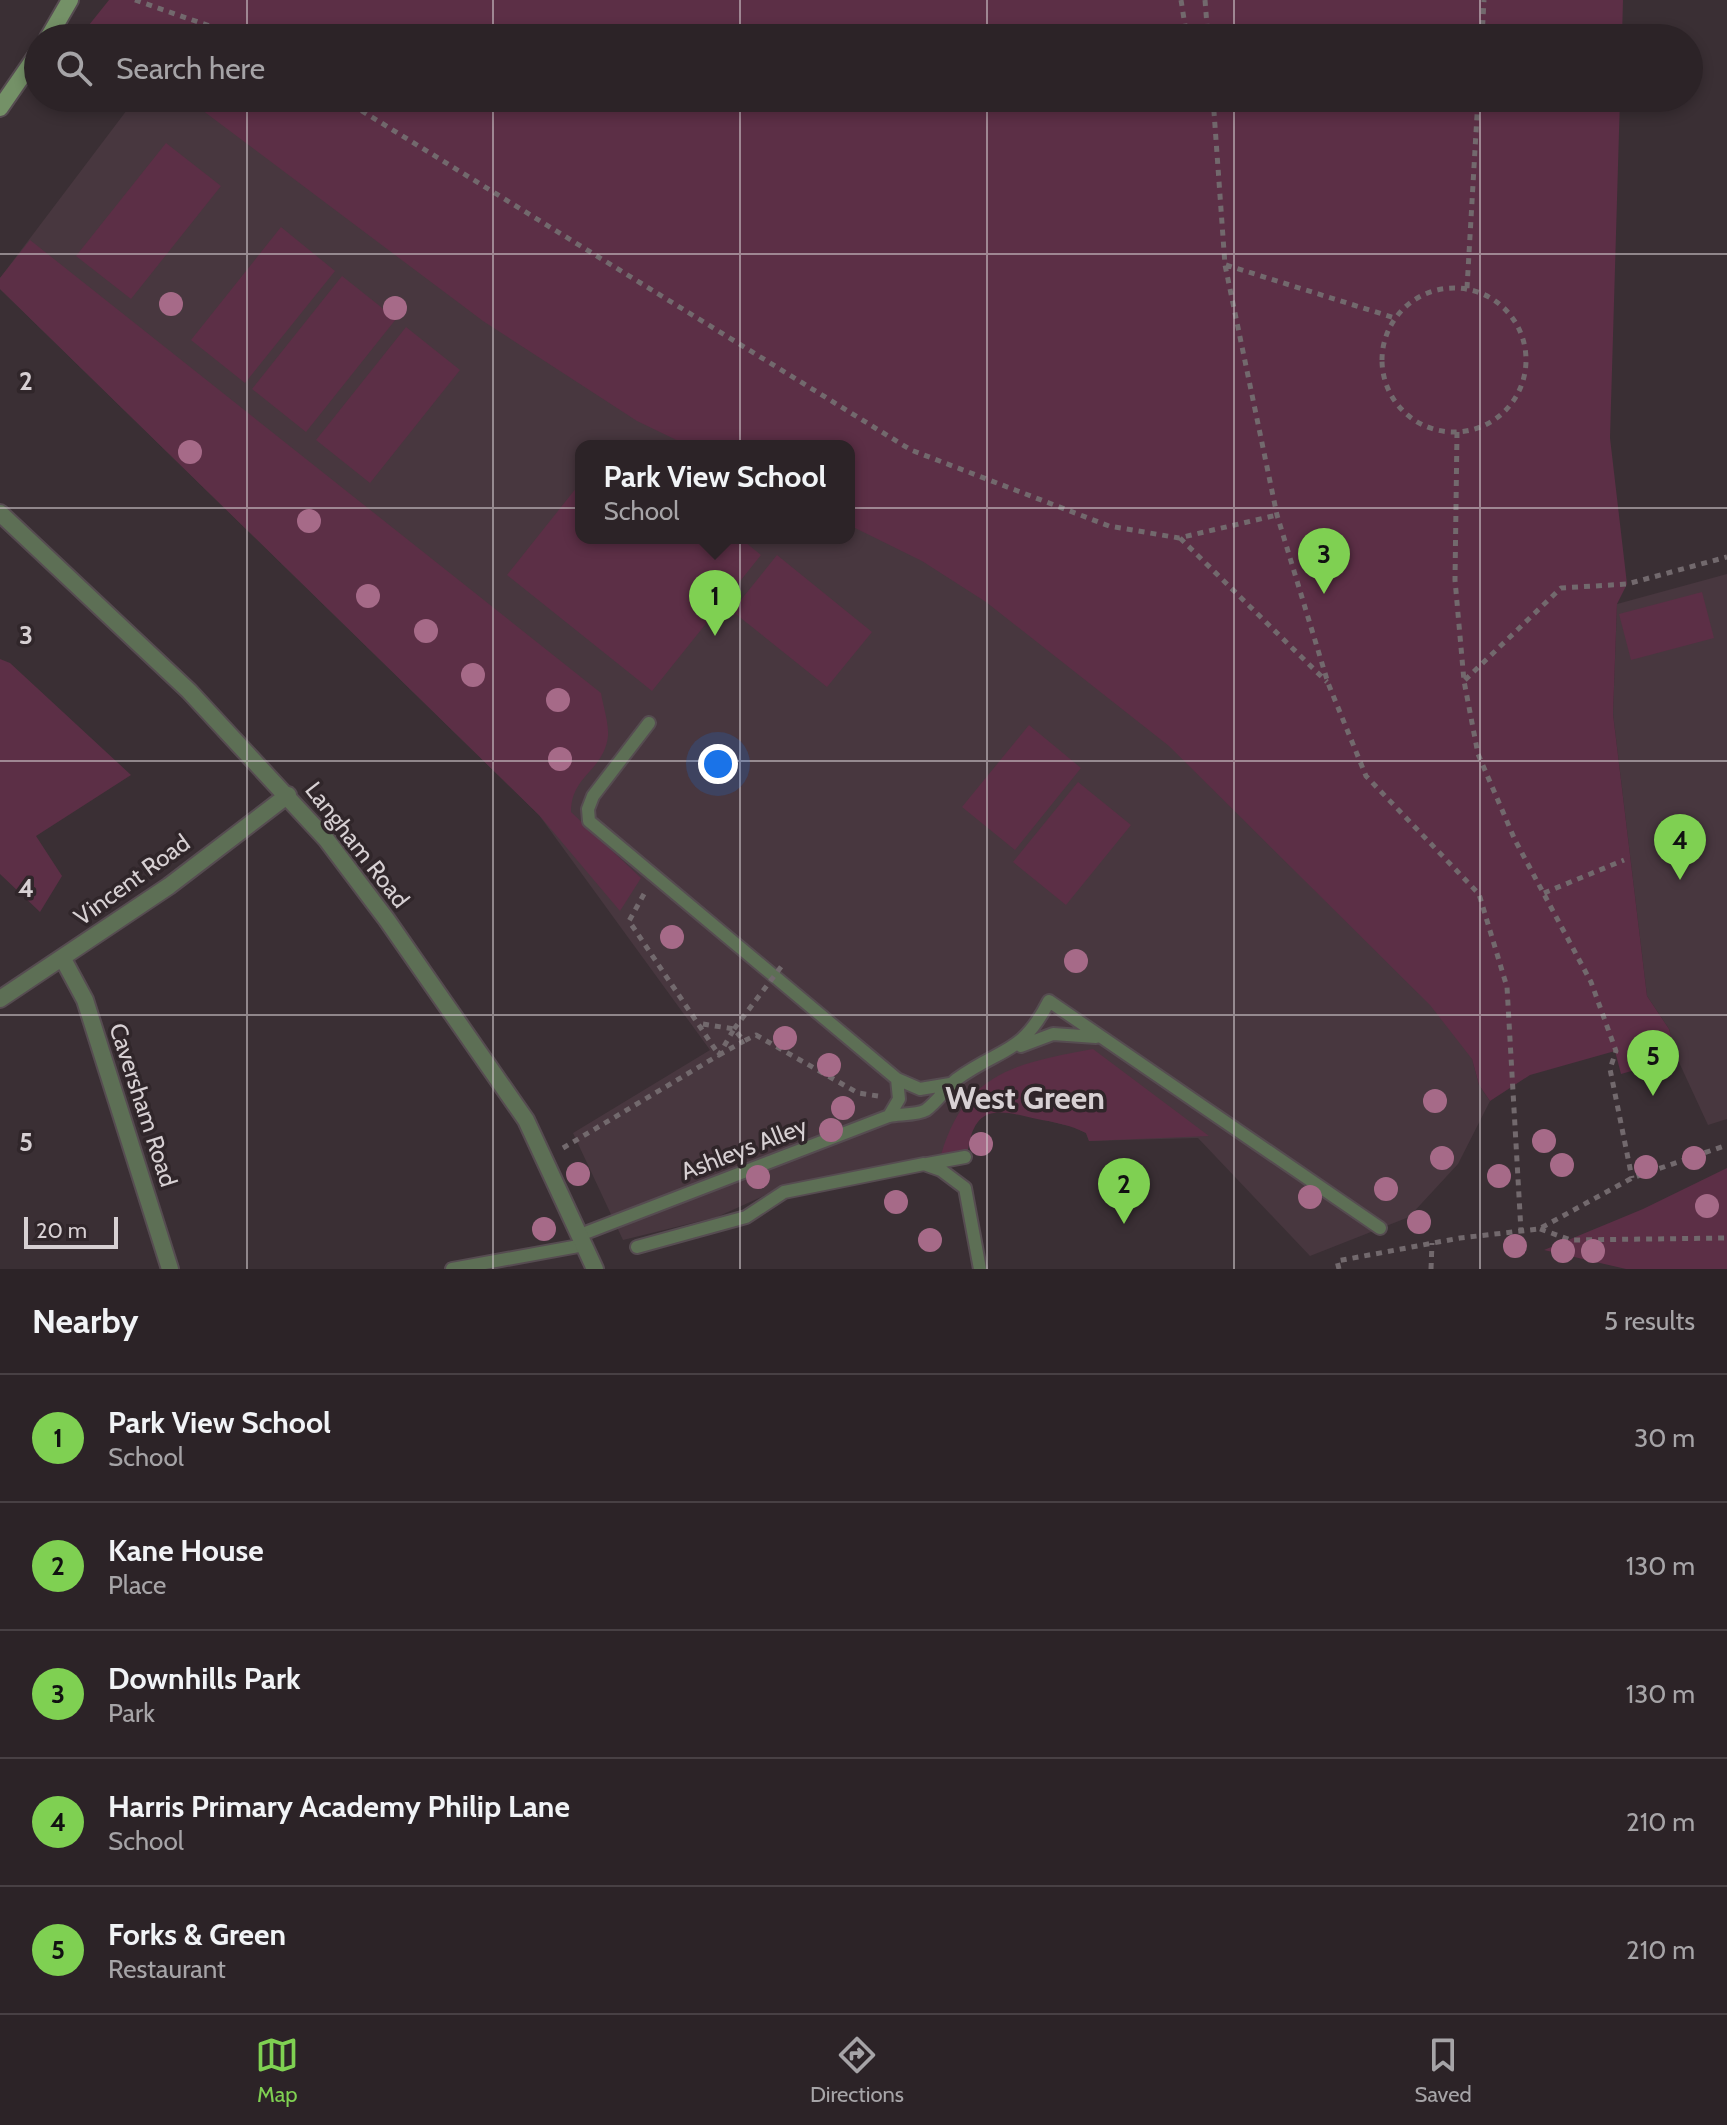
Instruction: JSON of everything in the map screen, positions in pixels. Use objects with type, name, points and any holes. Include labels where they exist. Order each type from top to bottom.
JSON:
[{"type":"main road","points":[[57,24],[70,0]]},
{"type":"main road","points":[[0,108],[24,73]]},
{"type":"street","name":"Langham Road","points":[[0,513],[132,635],[288,795],[387,920],[526,1120],[595,1269]]},
{"type":"street","name":"Vincent Road","points":[[0,999],[169,886],[288,795]]},
{"type":"street","name":"Caversham Road","points":[[63,959],[85,1000],[170,1269]]},
{"type":"lane","points":[[649,723],[593,796],[588,809],[589,821],[652,877],[897,1079],[920,1089],[950,1084],[973,1068],[1053,1034],[1078,1033],[1101,1038]]},
{"type":"lane","points":[[1014,1049],[1032,1031],[1049,1001],[1380,1228]]},
{"type":"lane","points":[[889,1116],[899,1099],[897,1079]]},
{"type":"lane","name":"Ashleys Alley","points":[[452,1269],[582,1240],[889,1116],[925,1111],[950,1084]]},
{"type":"lane","points":[[637,1247],[746,1217],[784,1192],[965,1157]]},
{"type":"lane","points":[[924,1164],[941,1170],[965,1188],[980,1269]]},
{"type":"path","points":[[135,0],[204,24]]},
{"type":"path","points":[[1181,0],[1185,24]]},
{"type":"path","points":[[1205,0],[1207,24]]},
{"type":"path","points":[[1483,24],[1484,0]]},
{"type":"path","points":[[364,112],[911,450],[1109,526],[1179,538],[1277,515]]},
{"type":"path","points":[[1214,112],[1225,265],[1277,515],[1328,683],[1366,776],[1479,894],[1507,987],[1521,1231]]},
{"type":"path","points":[[1467,288],[1477,112]]},
{"type":"path","points":[[1225,265],[1396,319]]},
{"type":"path","points":[[1443,288],[1467,288],[1491,297],[1516,322],[1526,345],[1526,372],[1518,395],[1501,415],[1479,428],[1457,432],[1432,428],[1410,417],[1393,398],[1384,377],[1382,352],[1387,332],[1396,319],[1419,296],[1443,288]]},
{"type":"path","points":[[1457,432],[1455,580],[1464,681],[1478,754],[1515,840],[1591,982],[1616,1051],[1610,1069],[1632,1178]]},
{"type":"path","points":[[1179,538],[1328,683]]},
{"type":"path","points":[[1464,681],[1561,588],[1627,584],[1727,557]]},
{"type":"path","points":[[1544,893],[1624,860]]},
{"type":"path","points":[[652,877],[629,921],[702,1024],[719,1055]]},
{"type":"path","points":[[719,1055],[734,1029],[784,963]]},
{"type":"path","points":[[702,1024],[734,1029],[744,1041]]},
{"type":"path","points":[[545,1158],[756,1035],[858,1093],[899,1099]]},
{"type":"path","points":[[1339,1269],[1337,1261],[1432,1243],[1539,1229],[1632,1178],[1727,1145]]},
{"type":"path","points":[[1539,1229],[1571,1240],[1727,1238]]},
{"type":"path","points":[[1431,1269],[1432,1243]]},
{"type":"shaded area","points":[[109,0],[1623,0],[1622,24],[90,24]]},
{"type":"shaded area","points":[[125,112],[231,112],[775,440],[575,440],[575,544],[855,544],[855,482],[953,532],[1461,1017],[1479,1085],[1490,1101],[1458,1164],[1409,1217],[1310,1256],[1198,1138],[1089,1141],[1086,1133],[1074,1127],[1002,1110],[984,1115],[971,1128],[968,1150],[783,1187],[717,1217],[623,1240],[573,1133],[710,1050],[539,815],[0,289],[0,278]]},
{"type":"shaded area","points":[[205,112],[1620,112],[1610,438],[1627,584],[1617,604],[1613,714],[1647,996],[1669,1029],[1677,1058],[1621,1074],[1615,1051],[1530,1075],[1490,1101],[1479,1085],[1472,1059],[1430,1005],[1169,746],[986,602],[922,561],[855,528],[855,440],[677,440],[637,421],[483,321]]},
{"type":"shaded area","points":[[166,143],[221,186],[131,299],[76,256]]},
{"type":"shaded area","points":[[281,227],[335,271],[245,383],[191,340]]},
{"type":"shaded area","points":[[30,240],[601,693],[608,731],[605,748],[576,789],[571,812],[641,878],[620,911],[539,815],[0,289],[0,278]]},
{"type":"shaded area","points":[[342,276],[396,319],[306,432],[252,389]]},
{"type":"shaded area","points":[[406,327],[460,370],[370,483],[316,440]]},
{"type":"shaded area","points":[[575,490],[575,544],[747,544],[761,555],[652,691],[507,575]]},
{"type":"shaded area","points":[[777,555],[872,632],[827,687],[732,611]]},
{"type":"shaded area","points":[[1727,574],[1727,1119],[1708,1125],[1677,1058],[1669,1029],[1647,996],[1613,714],[1617,604]]},
{"type":"shaded area","points":[[1702,592],[1714,638],[1631,660],[1619,614]]},
{"type":"shaded area","points":[[0,659],[10,663],[131,775],[36,836],[62,876],[40,912],[0,874]]},
{"type":"shaded area","points":[[1029,725],[1081,768],[1015,850],[962,807]]},
{"type":"shaded area","points":[[1078,782],[1131,825],[1066,905],[1013,862]]},
{"type":"shaded area","points":[[1093,1049],[1209,1136],[1089,1141],[1086,1133],[1068,1126],[1000,1112],[983,1117],[976,1124],[968,1150],[941,1155],[951,1127],[964,1106],[979,1089],[997,1076],[1040,1060]]},
{"type":"shaded area","points":[[1727,1168],[1727,1269],[1626,1269],[1544,1250],[1643,1209]]},
{"type":"place","name":"Downhills Park","points":[[1324,594]]},
{"type":"place","name":"Park View School","points":[[715,636]]},
{"type":"place","name":"Harris Primary Academy Philip Lane","points":[[1680,880]]},
{"type":"place","name":"Forks & Green","points":[[1653,1096]]},
{"type":"place","name":"Kane House","points":[[1124,1224]]},
{"type":"district","name":"West Green","points":[[1025,1098]]}]
